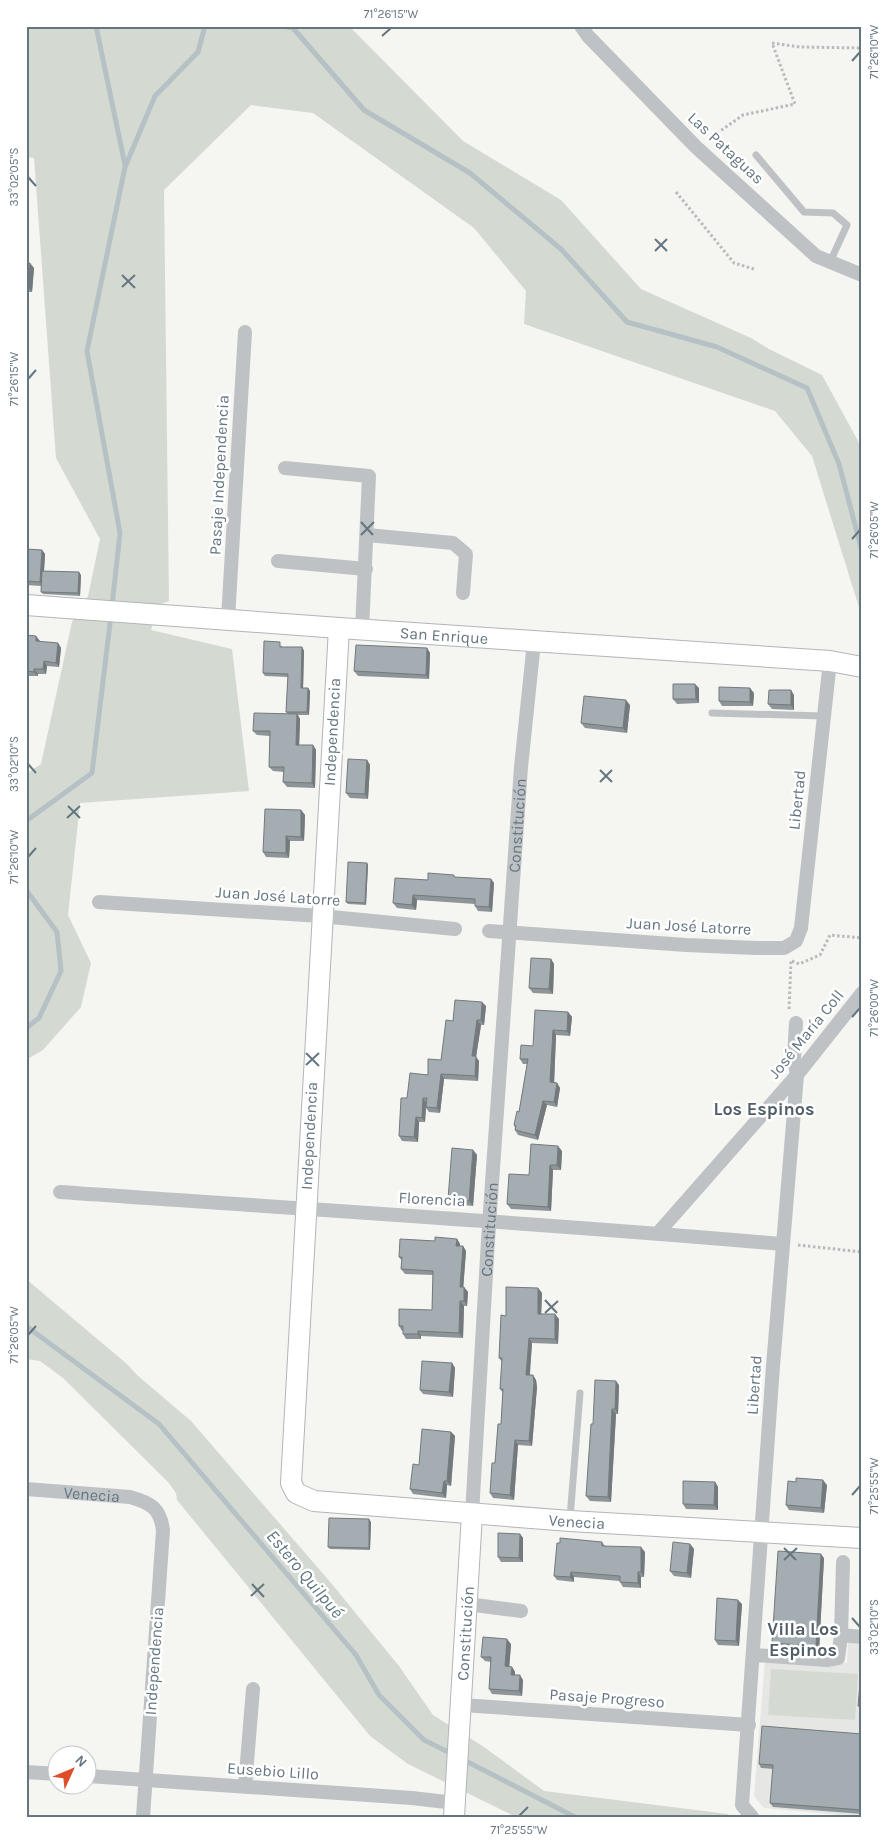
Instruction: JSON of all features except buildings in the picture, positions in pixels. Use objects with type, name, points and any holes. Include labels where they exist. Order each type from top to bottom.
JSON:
[{"type":"street","name":"Las Pataguas","points":[[582,26],[588,36],[696,147],[816,256],[862,275]]},
{"type":"street","name":"Pasaje Independencia","points":[[228,619],[245,332]]},
{"type":"street","points":[[285,468],[369,476],[362,630]]},
{"type":"street","points":[[367,535],[453,543],[466,554],[463,593]]},
{"type":"street","points":[[278,561],[366,569]]},
{"type":"street","name":"San Enrique","points":[[26,605],[534,642],[830,661],[862,667]]},
{"type":"street","name":"Independencia","points":[[296,1493],[291,1483],[339,628]]},
{"type":"street","name":"Constitución","points":[[455,1804],[489,1220],[521,767],[534,642]]},
{"type":"street","name":"Libertad","points":[[796,941],[801,928],[830,661]]},
{"type":"street","name":"Juan José Latorre","points":[[99,902],[322,916],[454,929]]},
{"type":"street","name":"Juan José Latorre","points":[[489,931],[756,948],[784,948],[796,941]]},
{"type":"street","name":"José María Coll","points":[[658,1233],[797,1075],[862,993]]},
{"type":"street","name":"Libertad","points":[[750,1815],[742,1805],[782,1244],[797,1075],[794,1058],[796,1023]]},
{"type":"street","name":"Florencia","points":[[60,1192],[489,1220],[782,1244]]},
{"type":"street","name":"Venecia","points":[[26,1489],[130,1497],[142,1500],[154,1507]]},
{"type":"street","name":"Venecia","points":[[296,1493],[314,1501],[472,1514],[862,1538]]},
{"type":"street","name":"Independencia","points":[[143,1817],[163,1530],[161,1518],[154,1507]]},
{"type":"street","points":[[753,1655],[827,1660],[838,1658],[841,1635],[843,1562]]},
{"type":"street","points":[[467,1604],[521,1611]]},
{"type":"street","points":[[841,1635],[862,1637]]},
{"type":"street","points":[[245,1786],[253,1689]]},
{"type":"street","name":"Pasaje Progreso","points":[[462,1705],[749,1725]]},
{"type":"street","points":[[26,1772],[48,1773]]},
{"type":"street","name":"Eusebio Lillo","points":[[98,1777],[412,1798],[455,1804]]},
{"type":"lane","points":[[756,155],[804,212],[833,213],[847,225],[830,262]]},
{"type":"lane","points":[[712,713],[824,716]]},
{"type":"lane","points":[[570,1521],[580,1394]]},
{"type":"path","points":[[696,147],[743,115],[795,104],[772,42],[800,48],[862,48]]},
{"type":"path","points":[[676,192],[734,263],[754,269]]},
{"type":"path","points":[[796,1023],[789,1016],[792,960],[799,964],[820,954],[830,935],[862,938]]},
{"type":"path","points":[[782,1244],[862,1252]]},
{"type":"shaded area","points":[[26,26],[349,26],[463,141],[561,200],[641,289],[751,338],[822,375],[858,441],[862,455],[862,617],[812,456],[775,411],[524,324],[526,291],[474,228],[313,113],[251,105],[164,190],[169,601],[158,605],[151,630],[232,649],[249,791],[80,803],[68,915],[91,963],[81,1007],[43,1050],[26,1060],[26,774],[41,764],[72,622],[88,596],[100,539],[56,458],[34,158],[26,157]]},
{"type":"shaded area","points":[[26,1279],[191,1421],[331,1583],[399,1666],[433,1715],[484,1747],[544,1791],[728,1814],[730,1817],[516,1817],[408,1764],[370,1736],[177,1500],[176,1493],[168,1482],[63,1378],[40,1361],[26,1359]]},
{"type":"shaded area","points":[[848,1641],[862,1642],[862,1817],[764,1808],[754,1796],[765,1660],[847,1663]]},
{"type":"shaded area","points":[[771,1669],[858,1674],[855,1720],[768,1715]]},
{"type":"waterway","points":[[96,26],[125,165]]},
{"type":"waterway","points":[[112,606],[120,533],[87,351],[125,167],[155,96],[198,52],[205,26]]},
{"type":"waterway","points":[[283,26],[293,28],[364,110],[470,173],[561,249],[627,322],[717,347],[807,388],[839,464],[862,551]]},
{"type":"waterway","points":[[26,821],[92,773],[111,615]]},
{"type":"waterway","points":[[26,890],[57,932],[61,971],[39,1018],[26,1028]]},
{"type":"waterway","name":"Estero Quilpué","points":[[26,1326],[159,1424],[356,1655],[379,1695],[424,1740],[452,1754]]},
{"type":"waterway","name":"Estero Quilpué","points":[[462,1759],[575,1817]]},
{"type":"district","name":"Los Espinos","points":[[764,1109]]},
{"type":"district","name":"Villa Los Espinos","points":[[803,1639]]}]
